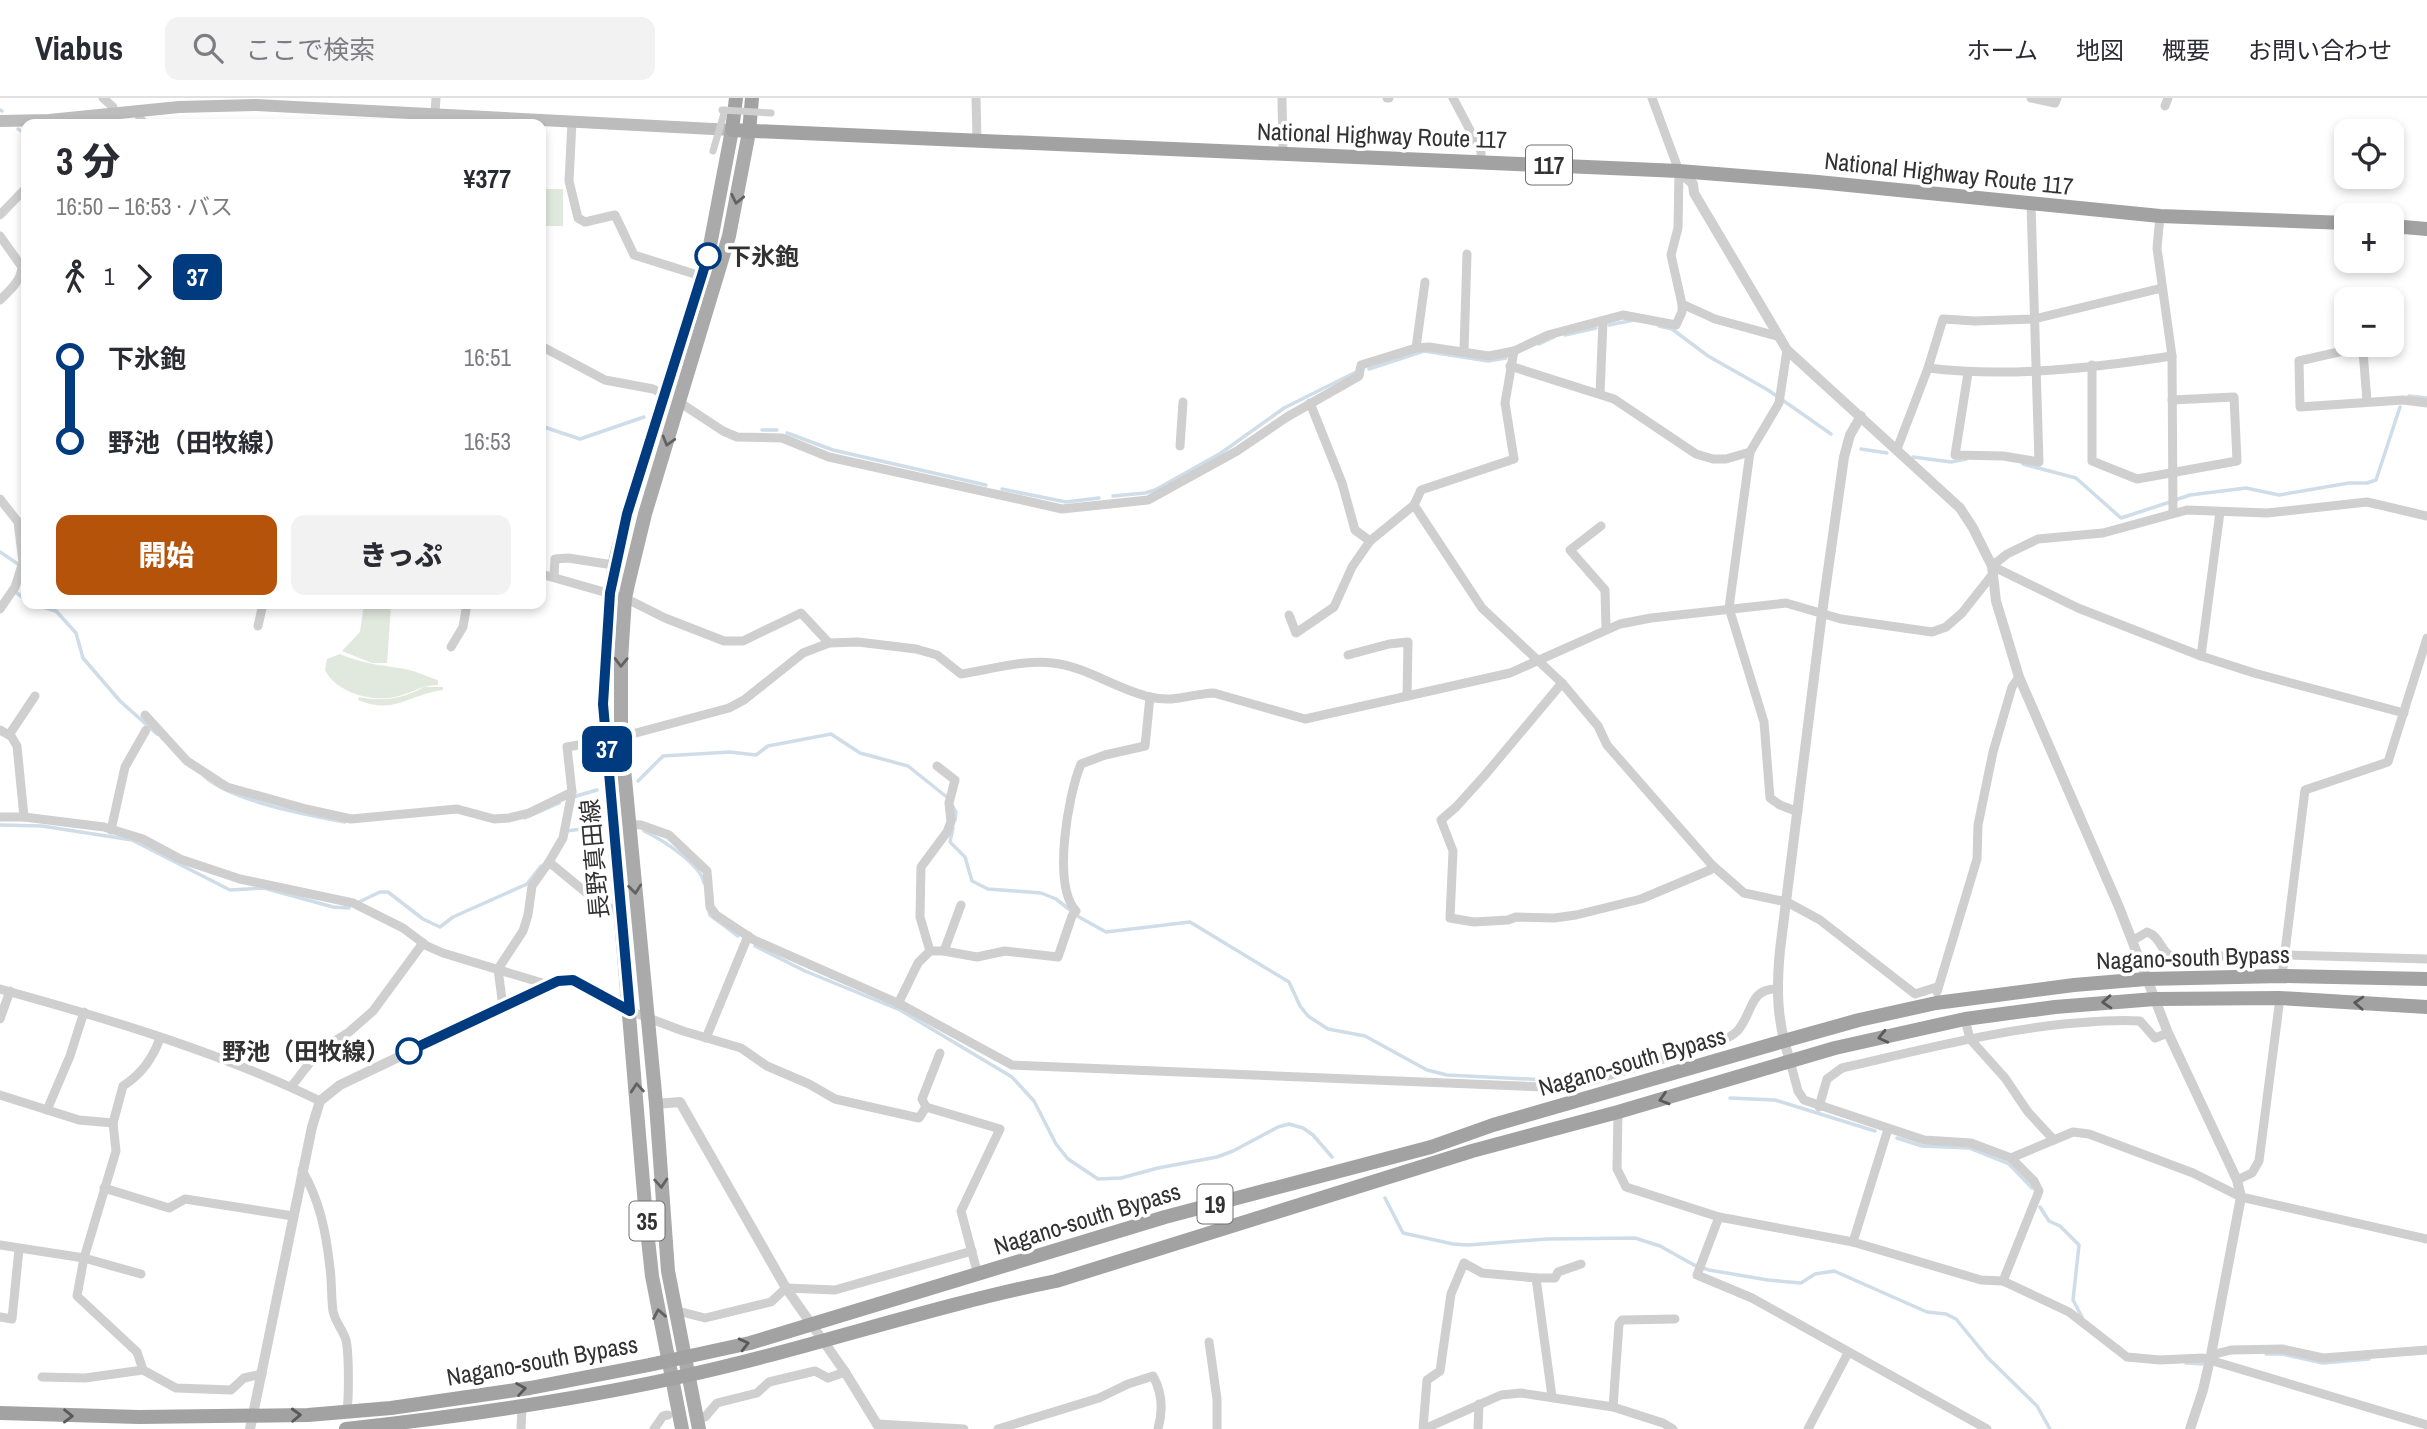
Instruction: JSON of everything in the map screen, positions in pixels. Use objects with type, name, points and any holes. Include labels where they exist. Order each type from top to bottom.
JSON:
[{"type":"highway","points":[[732,130],[736,98]]},
{"type":"highway","points":[[749,132],[752,98]]},
{"type":"highway","name":"National Highway Route 117","points":[[732,130],[1679,171],[2160,216],[2334,223]]},
{"type":"highway","points":[[2404,227],[2427,229]]},
{"type":"highway","name":"Nagano-south Bypass","points":[[0,1413],[251,1423],[347,1410],[391,1408],[495,1393],[668,1362],[750,1343],[1165,1217],[1431,1147],[1493,1125],[1859,1020],[1936,1003],[2074,985],[2146,979],[2282,976],[2427,979]]},
{"type":"highway","name":"Nagano-south Bypass","points":[[346,1429],[522,1407],[671,1379],[824,1342],[990,1294],[1056,1281],[1472,1151],[1618,1112],[1836,1048],[1965,1019],[2055,1007],[2155,999],[2280,998],[2427,1007]]},
{"type":"main road","points":[[86,119],[147,106],[226,102],[526,119]]},
{"type":"main road","points":[[546,120],[732,130]]},
{"type":"main road","points":[[0,121],[21,121]]},
{"type":"main road","name":"長野真田線","points":[[698,1424],[674,1310],[664,1228],[656,1104],[621,737],[621,660],[625,598],[708,256],[732,130]]},
{"type":"main road","name":"長野真田線","points":[[682,1429],[652,1276],[603,704],[610,593],[627,514],[673,398],[729,236],[749,132]]},
{"type":"street","points":[[103,98],[113,107],[113,113]]},
{"type":"street","points":[[435,113],[436,98]]},
{"type":"street","points":[[976,98],[977,140]]},
{"type":"street","points":[[1282,98],[1283,154]]},
{"type":"street","points":[[1453,98],[1481,151],[1481,162]]},
{"type":"street","points":[[546,349],[605,380],[653,388],[723,431],[737,436],[782,438],[829,457],[1062,509],[1148,500],[1228,457],[1310,403],[1359,376],[1361,365],[1416,348],[1444,348],[1489,356],[1514,351],[1548,335],[1632,315],[1676,325],[1682,312],[1682,304],[1671,255],[1678,228],[1679,171],[1652,98]]},
{"type":"street","points":[[2031,98],[2055,103],[2057,98]]},
{"type":"street","points":[[713,151],[724,110],[771,113]]},
{"type":"street","points":[[572,122],[569,181],[578,218],[585,222],[615,215],[634,255],[701,276]]},
{"type":"street","points":[[1679,171],[1693,184],[1694,192],[1787,349],[1960,508],[1973,528],[1992,570],[1996,601],[2019,677],[2132,941],[2168,1033],[2236,1180],[2241,1197],[2211,1358],[2190,1429]]},
{"type":"street","points":[[0,215],[21,193]]},
{"type":"street","points":[[1968,373],[1955,455],[2003,456],[2039,462],[2031,204]]},
{"type":"street","points":[[2160,216],[2157,248],[2172,356],[2173,513]]},
{"type":"street","points":[[0,236],[21,266]]},
{"type":"street","points":[[1464,351],[1467,254]]},
{"type":"street","points":[[0,300],[21,276]]},
{"type":"street","points":[[1416,348],[1425,282]]},
{"type":"street","points":[[1897,449],[1943,320],[2034,319],[2162,288]]},
{"type":"street","points":[[1682,304],[1715,320],[1780,337]]},
{"type":"street","points":[[1600,394],[1603,321]]},
{"type":"street","points":[[1787,349],[1780,396],[1750,452],[1729,608],[1764,722],[1770,798],[1780,805],[1798,811]]},
{"type":"street","points":[[1289,615],[1296,632],[1334,607],[1352,566],[1370,541],[1414,505],[1420,490],[1514,459],[1505,402],[1514,351]]},
{"type":"street","points":[[2367,401],[2363,351],[2343,351],[2299,361],[2300,407],[2367,401],[2403,400],[2427,403]]},
{"type":"street","points":[[1928,368],[1968,373],[2035,371],[2172,356]]},
{"type":"street","points":[[2092,365],[2092,461],[2137,479],[2237,461],[2234,397],[2172,400]]},
{"type":"street","points":[[1510,366],[1614,399],[1696,454],[1713,459],[1726,459],[1750,452]]},
{"type":"street","points":[[1180,446],[1183,402]]},
{"type":"street","points":[[1310,403],[1342,483],[1355,530],[1370,541]]},
{"type":"street","points":[[1861,416],[1846,446],[1822,613],[1776,989],[1778,1014],[1798,1091],[1804,1100],[1924,1140],[1971,1143],[2011,1158],[2034,1181],[2039,1191],[2003,1281]]},
{"type":"street","points":[[0,499],[21,522]]},
{"type":"street","points":[[621,737],[729,708],[744,700],[803,653],[829,643],[858,642],[916,649],[937,656],[961,674],[1052,662],[1076,668],[1150,697],[1177,700],[1214,693],[1305,719],[1510,673],[1606,629],[1651,618],[1786,603],[1841,619],[1931,632],[1946,627],[1962,613],[1992,570],[2007,554],[2038,539],[2103,533],[2187,510],[2267,513],[2367,502],[2427,516]]},
{"type":"street","points":[[1414,505],[1482,608],[1562,683],[1598,726],[1607,745],[1712,865],[1744,893],[1787,902],[1820,920],[1915,993],[1937,987]]},
{"type":"street","points":[[2201,656],[2220,512]]},
{"type":"street","points":[[1601,526],[1570,550],[1605,590],[1606,629]]},
{"type":"street","points":[[554,576],[555,559],[568,558],[607,564]]},
{"type":"street","points":[[0,610],[14,590],[21,568]]},
{"type":"street","points":[[1992,570],[2078,608],[2201,656],[2404,713]]},
{"type":"street","points":[[546,575],[625,598],[665,618],[724,641],[743,641],[801,613],[829,643]]},
{"type":"street","points":[[258,626],[262,609]]},
{"type":"street","points":[[451,647],[463,628],[466,609]]},
{"type":"street","points":[[2282,976],[2305,790],[2388,762],[2427,638]]},
{"type":"street","points":[[1348,656],[1389,644],[1408,642],[1407,696]]},
{"type":"street","points":[[1936,1003],[1937,987],[1960,921],[1977,859],[1978,824],[1993,752],[2012,687],[2019,677]]},
{"type":"street","points":[[1562,683],[1485,775],[1441,820],[1453,851],[1450,918],[1474,922],[1516,917],[1554,918],[1576,915],[1641,900],[1710,870],[1712,865]]},
{"type":"street","points":[[24,817],[17,746],[5,732],[35,696]]},
{"type":"street","points":[[898,1004],[918,963],[924,954],[930,951],[977,957],[1005,951],[1058,957],[1076,911],[1067,894],[1065,857],[1066,818],[1076,775],[1081,764],[1145,747],[1150,697]]},
{"type":"street","points":[[145,715],[187,761],[227,787],[351,819],[457,810],[494,819],[509,818],[529,813],[572,792]]},
{"type":"street","points":[[111,830],[125,767],[146,730]]},
{"type":"street","points":[[503,1007],[498,969],[523,931],[532,886],[550,862],[563,838],[572,792],[567,747],[606,740]]},
{"type":"street","points":[[930,951],[920,917],[921,867],[947,832],[951,822],[949,803],[955,780],[937,766]]},
{"type":"street","points":[[0,817],[24,817],[111,830],[143,839],[180,859],[240,879],[353,903],[403,928],[423,943],[443,953],[549,985]]},
{"type":"street","points":[[629,824],[669,835],[706,872],[710,906],[716,915],[748,936],[898,1004],[1012,1065],[1568,1088],[1720,1042],[1738,1032],[1757,994],[1776,989]]},
{"type":"street","points":[[550,862],[600,904],[612,909],[621,907]]},
{"type":"street","points":[[944,951],[961,905]]},
{"type":"street","points":[[2132,941],[2147,932],[2150,933],[2156,936],[2165,954],[2172,957],[2285,955],[2427,959]]},
{"type":"street","points":[[706,1038],[748,936]]},
{"type":"street","points":[[291,1087],[319,1051],[349,1032],[373,1011],[423,943]]},
{"type":"street","points":[[251,1423],[302,1170],[320,1101],[340,1085],[549,985],[573,980],[630,1011],[741,1048],[768,1066],[835,1099],[919,1118],[926,1107]]},
{"type":"street","points":[[0,989],[84,1012],[160,1038],[271,1078],[320,1101]]},
{"type":"street","points":[[0,1018],[10,992]]},
{"type":"street","points":[[2236,1180],[2252,1173],[2259,1161],[2280,998]]},
{"type":"street","points":[[47,1110],[70,1056],[84,1012]]},
{"type":"street","points":[[1965,1019],[1970,1039],[2054,1140]]},
{"type":"street","points":[[1819,1107],[1827,1079],[1842,1068],[1970,1039],[2018,1029],[2121,1019],[2140,1021],[2155,1038],[2168,1033]]},
{"type":"street","points":[[143,1370],[137,1352],[77,1296],[84,1258],[116,1151],[113,1123],[123,1086],[133,1080],[153,1058],[160,1038]]},
{"type":"street","points":[[940,1053],[922,1099],[926,1107],[1000,1129],[961,1211],[978,1275]]},
{"type":"street","points":[[0,1095],[79,1120],[113,1123]]},
{"type":"street","points":[[656,1104],[680,1102],[786,1288],[879,1426],[964,1429]]},
{"type":"street","points":[[1618,1112],[1618,1169],[1626,1187],[1718,1217],[1853,1242],[1981,1280],[2003,1281],[2069,1312],[2127,1357],[2160,1360],[2211,1358],[2427,1425]]},
{"type":"street","points":[[1853,1242],[1888,1129]]},
{"type":"street","points":[[2011,1158],[2073,1132],[2089,1135],[2193,1173],[2241,1197],[2427,1239]]},
{"type":"street","points":[[302,1170],[315,1191],[323,1218],[331,1268],[333,1311],[346,1340],[349,1391],[347,1410]]},
{"type":"street","points":[[104,1188],[169,1208],[185,1199],[293,1216]]},
{"type":"street","points":[[1718,1217],[1697,1275],[1752,1298],[1987,1429]]},
{"type":"street","points":[[0,1245],[84,1258],[141,1274]]},
{"type":"street","points":[[0,1317],[12,1319],[19,1249]]},
{"type":"street","points":[[674,1310],[705,1318],[771,1302],[786,1288],[835,1290],[972,1251]]},
{"type":"street","points":[[1581,1264],[1558,1272],[1555,1278],[1536,1278],[1482,1273],[1464,1263],[1451,1294],[1440,1371],[1427,1380],[1424,1429],[1501,1395],[1511,1394],[1552,1397],[1613,1407],[1663,1423],[1673,1429]]},
{"type":"street","points":[[1536,1278],[1552,1397]]},
{"type":"street","points":[[1613,1407],[1619,1324],[1622,1320],[1675,1319]]},
{"type":"street","points":[[1209,1342],[1217,1399],[1217,1429]]},
{"type":"street","points":[[2211,1358],[2231,1350],[2282,1349],[2323,1358],[2427,1350]]},
{"type":"street","points":[[1808,1429],[1849,1353]]},
{"type":"street","points":[[42,1377],[85,1378],[143,1370],[176,1388],[231,1390],[244,1378],[262,1374]]},
{"type":"street","points":[[698,1424],[717,1403],[757,1393],[769,1382],[815,1371],[828,1378],[845,1372]]},
{"type":"street","points":[[998,1429],[1099,1398],[1153,1376],[1159,1387],[1163,1414],[1158,1429]]},
{"type":"street","points":[[1478,1429],[1479,1404]]},
{"type":"street","points":[[521,1429],[522,1407]]},
{"type":"street","points":[[654,1429],[663,1416],[668,1415]]},
{"type":"shaded area","points":[[546,189],[563,189],[563,226],[546,226]]},
{"type":"shaded area","points":[[363,609],[391,609],[387,663],[372,663],[342,651],[360,632]]},
{"type":"shaded area","points":[[340,654],[362,662],[415,672],[438,680],[438,685],[426,686],[400,696],[365,697],[338,685],[325,670],[327,659]]},
{"type":"shaded area","points":[[424,687],[443,687],[443,690],[392,705],[358,700],[359,697],[393,698]]},
{"type":"waterway","points":[[1609,325],[1634,320]]},
{"type":"waterway","points":[[1659,326],[1672,329],[1708,356],[1768,390],[1831,434]]},
{"type":"waterway","points":[[1565,335],[1596,328]]},
{"type":"waterway","points":[[1539,344],[1554,337]]},
{"type":"waterway","points":[[1369,369],[1424,351],[1488,361],[1506,358]]},
{"type":"waterway","points":[[1113,496],[1155,490],[1221,453],[1284,408],[1356,372]]},
{"type":"waterway","points":[[2409,396],[2427,398]]},
{"type":"waterway","points":[[2175,500],[2190,495],[2246,488],[2279,495],[2376,480],[2400,407]]},
{"type":"waterway","points":[[546,428],[580,439],[644,417]]},
{"type":"waterway","points":[[762,430],[777,430]]},
{"type":"waterway","points":[[787,433],[833,450],[986,485]]},
{"type":"waterway","points":[[1861,449],[1887,453]]},
{"type":"waterway","points":[[1913,457],[1951,462],[1966,459]]},
{"type":"waterway","points":[[2023,464],[2076,478],[2121,518],[2170,502]]},
{"type":"waterway","points":[[1002,489],[1066,502],[1099,498]]},
{"type":"waterway","points":[[0,552],[18,564]]},
{"type":"waterway","points":[[13,590],[21,596]]},
{"type":"waterway","points":[[49,609],[56,611],[76,633],[83,658],[120,701],[157,734]]},
{"type":"waterway","points":[[638,781],[663,756],[730,752],[756,755],[768,746],[831,734],[860,753],[908,766],[948,798]]},
{"type":"waterway","points":[[204,776],[216,785],[250,800],[345,822]]},
{"type":"waterway","points":[[573,797],[597,790]]},
{"type":"waterway","points":[[525,818],[559,803]]},
{"type":"waterway","points":[[952,805],[956,812],[955,820]]},
{"type":"waterway","points":[[0,825],[42,826],[132,840],[230,890],[264,888],[333,907],[349,908]]},
{"type":"waterway","points":[[566,831],[598,827]]},
{"type":"waterway","points":[[953,828],[950,842],[965,857],[972,881],[988,889],[1041,893],[1056,899],[1079,917],[1106,932],[1190,922],[1289,982],[1300,1006],[1308,1016],[1328,1029],[1365,1036],[1427,1070],[1447,1075],[1567,1081],[1682,1048]]},
{"type":"waterway","points":[[644,831],[688,860],[704,883]]},
{"type":"waterway","points":[[359,902],[380,892],[388,892],[423,919],[440,927],[453,917],[527,884],[541,866]]},
{"type":"waterway","points":[[709,911],[710,915],[738,936]]},
{"type":"waterway","points":[[755,946],[805,971],[900,1010],[1012,1077],[1034,1101],[1056,1144],[1068,1159],[1098,1179],[1121,1178],[1217,1157],[1289,1124],[1303,1128],[1313,1135],[1332,1157]]},
{"type":"waterway","points":[[1730,1098],[1775,1100],[1875,1131]]},
{"type":"waterway","points":[[1897,1138],[1922,1146],[1969,1148],[2009,1164],[2032,1188]]},
{"type":"waterway","points":[[1385,1198],[1403,1233],[1453,1244],[1635,1238],[1660,1246],[1694,1265],[1709,1270],[1768,1280],[1801,1283],[1815,1274],[1834,1271],[1927,1312],[1946,1314],[1956,1319],[1988,1358],[2037,1406],[2050,1429]]},
{"type":"waterway","points":[[2040,1207],[2049,1221],[2060,1226],[2079,1245],[2073,1300],[2082,1317]]},
{"type":"waterway","points":[[2266,1354],[2282,1354],[2323,1363],[2369,1359]]},
{"type":"waterway","points":[[2186,1363],[2203,1364]]},
{"type":"bus line","name":"37","points":[[409,1051],[558,981],[573,980],[630,1011],[603,704],[610,593],[627,514],[708,256]]},
{"type":"place","name":"下氷鉋","points":[[708,256]]},
{"type":"place","name":"野池（田牧線）","points":[[409,1051]]}]
